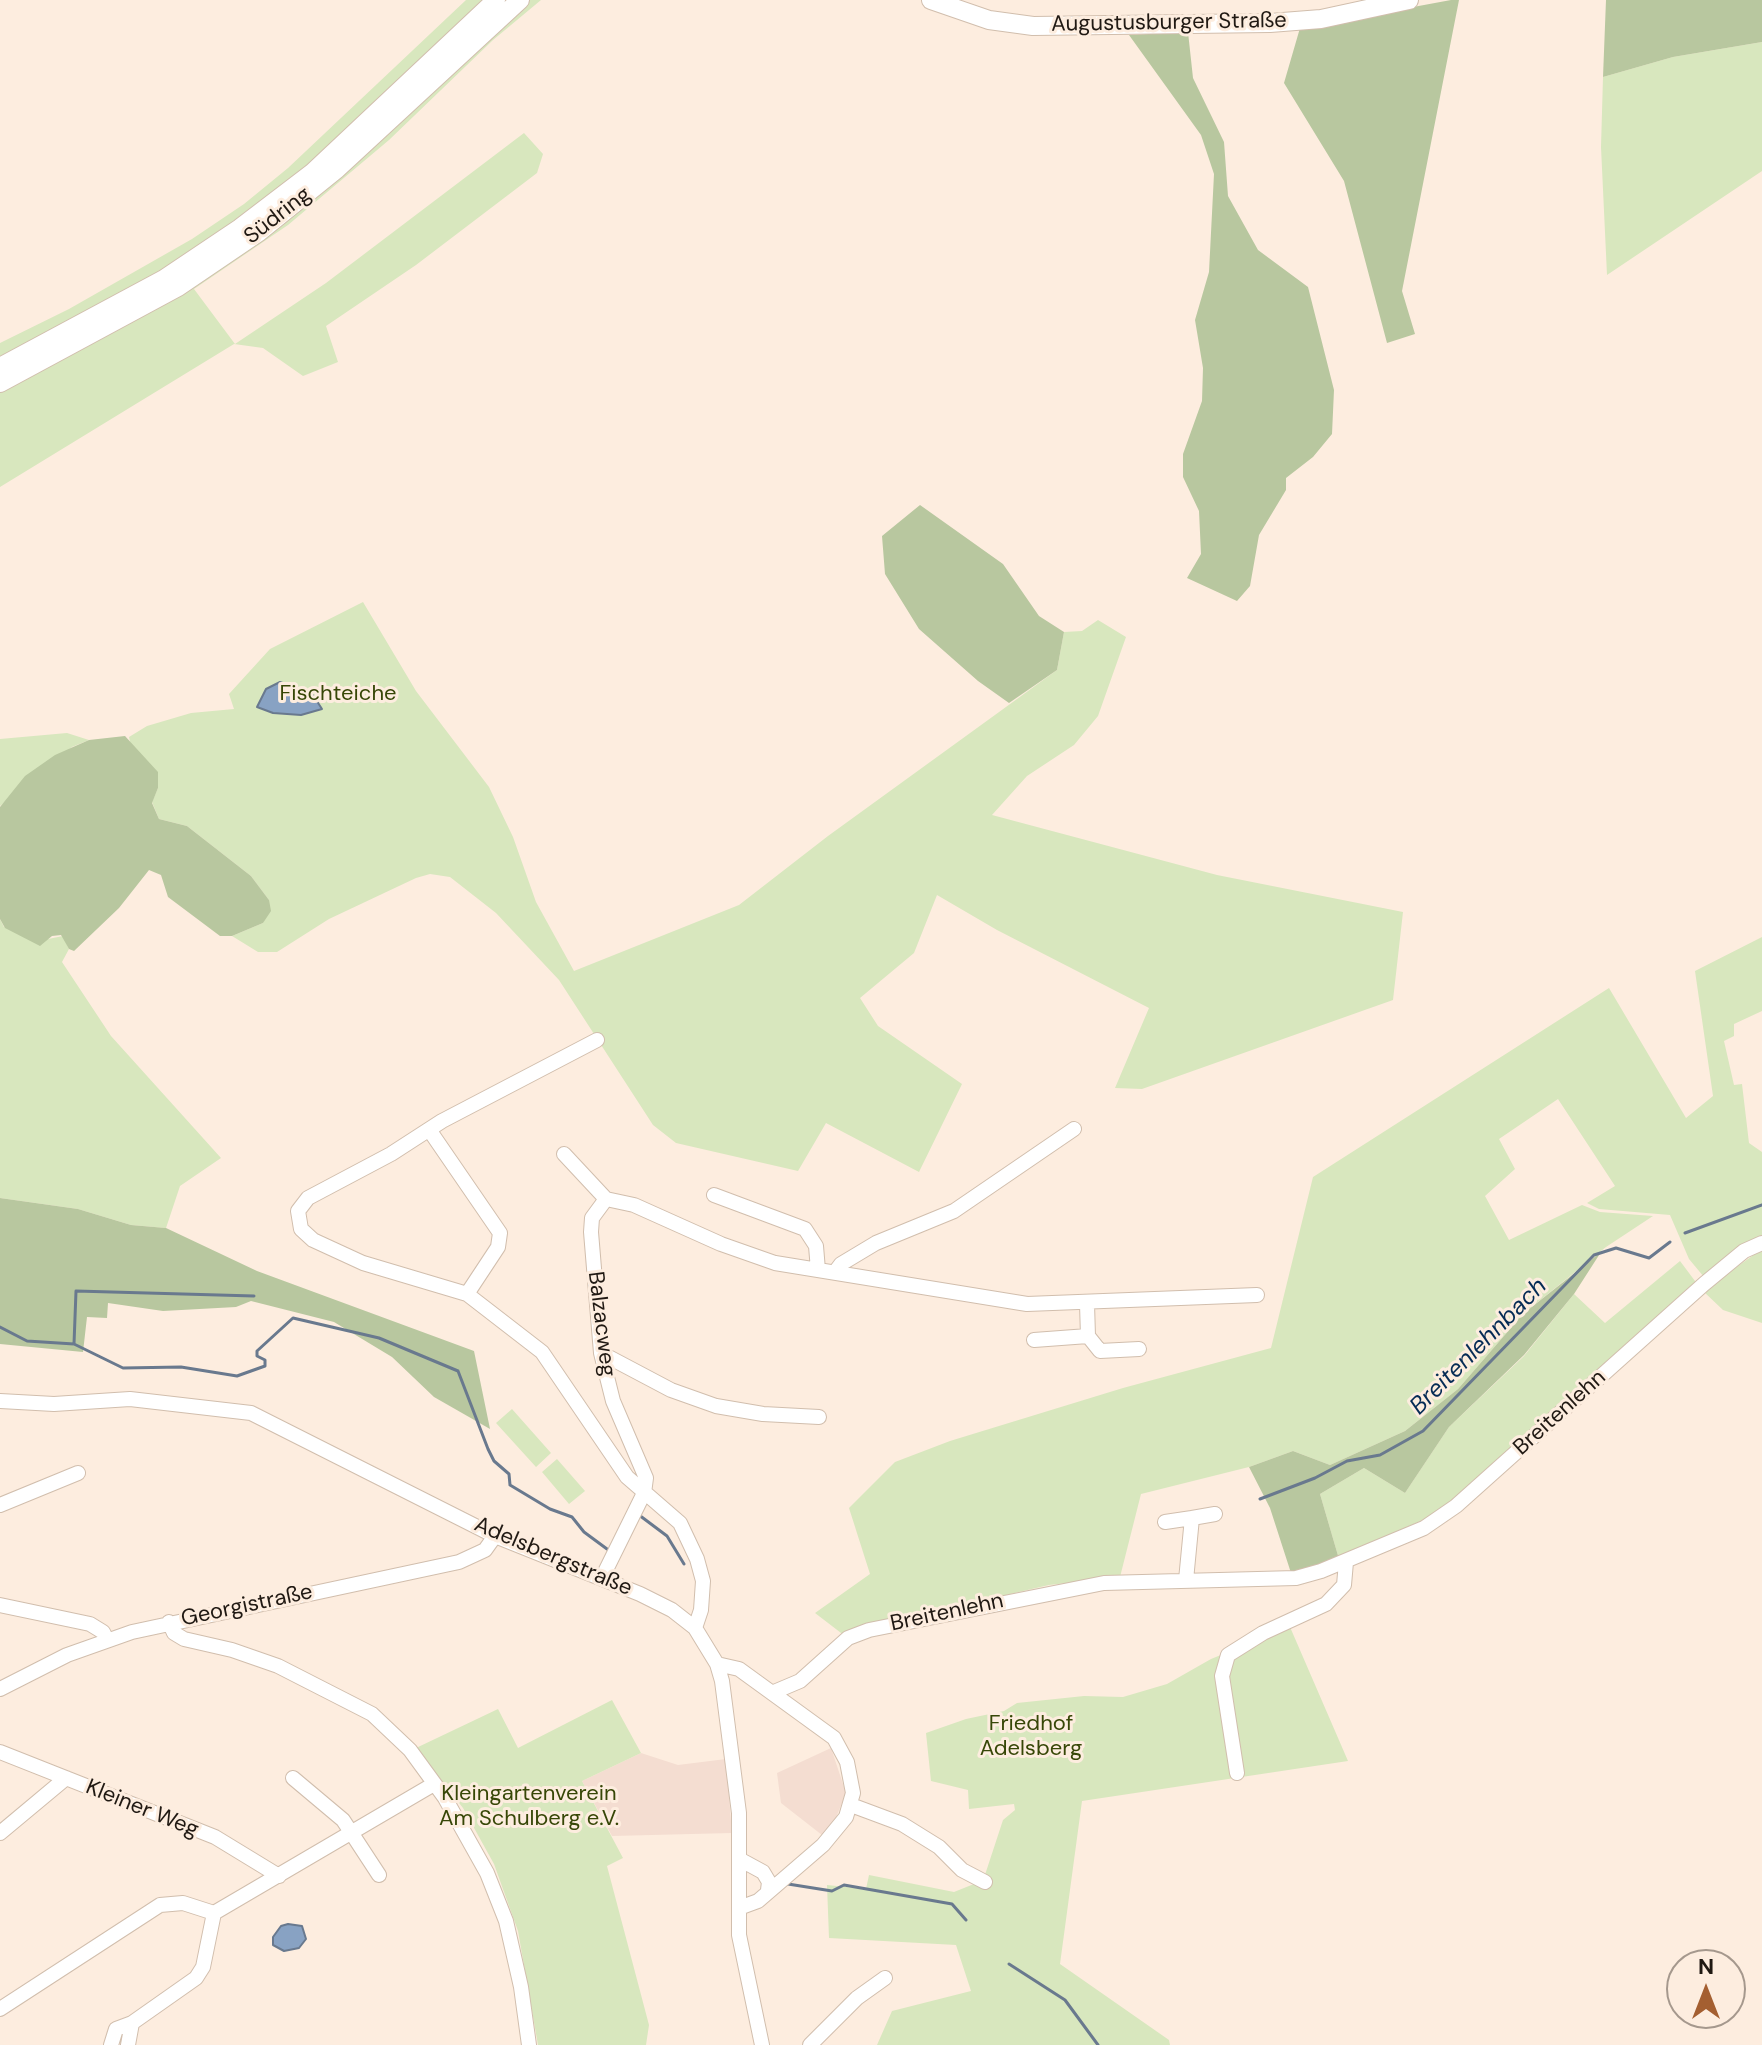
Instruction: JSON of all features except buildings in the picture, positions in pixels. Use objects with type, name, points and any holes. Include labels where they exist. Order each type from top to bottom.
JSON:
[{"type":"main road","name":"Südring","points":[[0,367],[164,279],[275,203],[347,141],[496,0]]},
{"type":"main road","name":"Südring","points":[[0,383],[178,287],[259,232],[337,169],[520,0]]},
{"type":"main road","name":"Augustusburger Straße","points":[[931,0],[989,20],[1033,26],[1270,23],[1321,19],[1409,0]]},
{"type":"street","points":[[597,1040],[442,1121],[430,1131],[308,1198],[298,1211],[298,1222],[313,1240],[343,1254],[467,1294],[542,1352],[609,1455],[644,1493],[680,1523],[697,1559],[703,1589],[695,1628]]},
{"type":"street","points":[[835,1272],[841,1264],[876,1243],[954,1211],[1074,1129]]},
{"type":"street","points":[[430,1131],[500,1233],[498,1247],[467,1294]]},
{"type":"street","points":[[564,1154],[606,1199],[634,1205],[750,1255],[818,1270],[1027,1304],[1087,1304],[1234,1293],[1257,1295]]},
{"type":"street","points":[[714,1195],[805,1229],[816,1246],[818,1270]]},
{"type":"street","name":"Balzacweg","points":[[606,1199],[592,1218],[591,1232],[601,1353],[613,1401],[645,1472],[644,1493]]},
{"type":"street","name":"Breitenlehn","points":[[774,1692],[800,1681],[848,1638],[869,1630],[1078,1586],[1126,1580],[1296,1578],[1346,1562],[1424,1528],[1456,1506],[1704,1284],[1744,1251],[1762,1243]]},
{"type":"street","points":[[1087,1304],[1088,1336],[1100,1351],[1139,1349]]},
{"type":"street","points":[[1034,1340],[1088,1336]]},
{"type":"street","points":[[601,1353],[671,1390],[716,1406],[780,1416],[819,1417]]},
{"type":"street","name":"Adelsbergstraße","points":[[0,1401],[54,1404],[130,1399],[251,1413],[495,1536],[602,1578],[672,1610],[695,1628],[717,1664],[739,1813],[739,1935],[762,2045]]},
{"type":"street","points":[[0,1505],[78,1473]]},
{"type":"street","points":[[602,1578],[644,1493]]},
{"type":"street","points":[[1165,1522],[1215,1514]]},
{"type":"street","points":[[1186,1580],[1192,1518]]},
{"type":"street","name":"Georgistraße","points":[[0,1689],[67,1655],[107,1640],[169,1622],[459,1562],[485,1550],[495,1536]]},
{"type":"street","points":[[1237,1773],[1222,1676],[1228,1655],[1263,1633],[1326,1604],[1344,1585],[1346,1562]]},
{"type":"street","points":[[0,1605],[90,1624],[103,1632],[107,1640]]},
{"type":"street","points":[[169,1622],[174,1633],[184,1639],[232,1650],[278,1666],[372,1714],[400,1739],[471,1840],[506,1921],[521,1987],[529,2045]]},
{"type":"street","points":[[717,1664],[739,1669],[774,1692],[839,1745],[851,1778],[851,1805],[823,1845],[758,1901],[739,1908]]},
{"type":"street","name":"Kleiner Weg","points":[[0,1752],[215,1837],[279,1876]]},
{"type":"street","points":[[0,1833],[66,1778]]},
{"type":"street","points":[[293,1778],[353,1833],[379,1875]]},
{"type":"street","points":[[0,2009],[160,1905],[183,1903],[214,1913],[434,1784]]},
{"type":"street","points":[[851,1805],[902,1824],[939,1847],[962,1870],[985,1882]]},
{"type":"street","points":[[739,1859],[763,1872],[769,1882],[768,1890]]},
{"type":"street","points":[[111,2045],[116,2029],[132,2023],[196,1978],[203,1967],[214,1913]]},
{"type":"street","points":[[810,2045],[857,1998],[885,1978]]},
{"type":"street","points":[[128,2045],[132,2023]]},
{"type":"shaded area","points":[[831,1748],[846,1793],[835,1820],[822,1835],[781,1803],[777,1773]]},
{"type":"shaded area","points":[[641,1753],[678,1765],[726,1759],[732,1833],[612,1836],[582,1781]]},
{"type":"green space","points":[[466,0],[486,0],[335,144],[204,247],[0,360],[0,343],[69,309],[192,239],[244,204],[288,168]]},
{"type":"green space","points":[[529,0],[541,0],[493,40],[389,140],[288,225],[194,289],[235,344],[326,283],[524,133],[543,154],[537,173],[416,265],[326,326],[338,362],[303,376],[263,348],[234,344],[0,487],[0,390],[92,342]]},
{"type":"green space","points":[[1459,0],[1402,291],[1415,334],[1387,343],[1344,181],[1284,83],[1300,28]]},
{"type":"green space","points":[[1606,0],[1762,0],[1762,42],[1673,57],[1603,77]]},
{"type":"green space","points":[[1188,32],[1193,78],[1224,142],[1228,196],[1258,250],[1308,287],[1334,390],[1332,434],[1313,457],[1286,478],[1286,490],[1259,535],[1250,586],[1237,601],[1187,578],[1201,554],[1199,511],[1183,477],[1183,454],[1202,401],[1203,368],[1195,320],[1209,272],[1214,174],[1201,135],[1129,35]]},
{"type":"green space","points":[[1762,42],[1762,171],[1607,275],[1601,147],[1603,77],[1673,57]]},
{"type":"green space","points":[[920,505],[1003,564],[1039,616],[1064,632],[1057,670],[1009,703],[978,681],[919,629],[885,574],[882,536]]},
{"type":"green space","name":"Fischteiche","points":[[363,602],[416,691],[489,787],[513,837],[536,902],[574,971],[739,905],[828,836],[1057,670],[1064,632],[1082,631],[1098,620],[1126,637],[1098,716],[1074,745],[1027,776],[992,815],[1217,875],[1403,912],[1393,1000],[1142,1089],[1115,1088],[1149,1008],[997,930],[937,895],[914,953],[860,998],[878,1026],[962,1084],[919,1172],[826,1123],[798,1171],[676,1143],[653,1125],[559,980],[496,913],[450,877],[430,874],[416,878],[329,919],[277,952],[258,952],[232,936],[263,923],[269,900],[251,876],[187,826],[159,819],[152,802],[158,788],[158,773],[131,746],[129,737],[147,726],[191,713],[234,709],[229,694],[270,649]]},
{"type":"green space","points":[[67,733],[89,740],[72,747],[0,806],[0,739]]},
{"type":"green space","points":[[125,736],[158,772],[158,788],[152,803],[159,819],[187,826],[251,876],[269,900],[271,911],[263,923],[232,936],[220,936],[168,897],[161,875],[149,870],[119,908],[74,951],[69,949],[61,935],[52,936],[40,946],[5,928],[0,919],[0,807],[25,776],[55,755],[89,740]]},
{"type":"green space","points":[[0,919],[4,927],[48,939],[63,936],[69,949],[62,962],[111,1036],[221,1158],[180,1186],[166,1228],[131,1225],[78,1209],[0,1198]]},
{"type":"green space","points":[[1762,937],[1762,1011],[1734,1024],[1734,1036],[1724,1041],[1734,1085],[1742,1084],[1749,1143],[1762,1152],[1762,1236],[1704,1277],[1689,1259],[1670,1215],[1599,1209],[1587,1203],[1615,1186],[1558,1099],[1499,1139],[1515,1169],[1485,1196],[1509,1240],[1582,1205],[1600,1212],[1653,1216],[1606,1247],[1523,1314],[1458,1389],[1405,1431],[1330,1465],[1293,1451],[1249,1467],[1141,1494],[1120,1577],[1049,1585],[868,1627],[845,1636],[815,1613],[870,1574],[849,1508],[895,1462],[950,1441],[1123,1388],[1271,1348],[1313,1177],[1609,988],[1686,1118],[1713,1096],[1695,971]]},
{"type":"green space","points":[[0,1198],[78,1209],[131,1225],[166,1228],[257,1271],[474,1351],[490,1429],[434,1397],[392,1357],[334,1322],[251,1301],[236,1307],[163,1311],[108,1303],[107,1318],[87,1317],[83,1352],[0,1344]]},
{"type":"green space","points":[[1762,1249],[1762,1323],[1723,1310],[1703,1291]]},
{"type":"green space","points":[[1601,1252],[1574,1294],[1524,1355],[1449,1427],[1405,1493],[1364,1468],[1320,1494],[1339,1559],[1291,1573],[1270,1508],[1249,1467],[1293,1451],[1330,1465],[1405,1431],[1458,1389],[1523,1314]]},
{"type":"green space","points":[[1680,1261],[1698,1285],[1450,1507],[1339,1559],[1320,1494],[1364,1468],[1405,1493],[1449,1427],[1524,1356],[1574,1294],[1605,1323]]},
{"type":"green space","points":[[512,1409],[551,1453],[536,1467],[496,1423]]},
{"type":"green space","points":[[557,1459],[585,1491],[569,1504],[542,1472]]},
{"type":"green space","name":"Friedhof Adelsberg","points":[[1290,1627],[1348,1761],[1082,1801],[1060,1964],[1169,2040],[1170,2045],[877,2045],[892,2011],[971,1991],[956,1945],[829,1938],[827,1885],[866,1889],[869,1875],[954,1892],[974,1884],[981,1887],[1003,1820],[1015,1810],[1014,1804],[969,1809],[968,1790],[931,1781],[926,1733],[966,1719],[1004,1711],[1017,1703],[1084,1696],[1123,1697],[1167,1684],[1211,1659]]},
{"type":"green space","name":"Kleingartenverein Am Schulberg e.V.","points":[[612,1700],[641,1753],[582,1781],[623,1858],[607,1866],[649,2025],[646,2045],[538,2045],[518,1931],[494,1864],[463,1808],[416,1748],[498,1709],[518,1748]]},
{"type":"water","points":[[280,682],[313,695],[322,709],[301,715],[273,713],[257,707],[266,689]]},
{"type":"water","points":[[281,1926],[302,1926],[306,1939],[299,1948],[284,1951],[273,1945],[273,1937]]},
{"type":"waterway","name":"Breitenlehnbach","points":[[1685,1233],[1762,1205]]},
{"type":"waterway","name":"Breitenlehnbach","points":[[1260,1499],[1315,1478],[1347,1461],[1380,1455],[1423,1431],[1594,1255],[1616,1248],[1649,1258],[1670,1242]]},
{"type":"waterway","points":[[74,1344],[76,1291],[254,1296]]},
{"type":"waterway","points":[[0,1327],[27,1341],[74,1344],[123,1368],[181,1367],[237,1376],[265,1366],[265,1360],[257,1356],[257,1351],[293,1318],[379,1338],[458,1371],[488,1449],[494,1461],[509,1474],[510,1485],[550,1509],[572,1517],[584,1532],[607,1549]]},
{"type":"waterway","name":"Breitenlehnbach","points":[[639,1515],[667,1536],[684,1564]]},
{"type":"waterway","points":[[788,1884],[832,1891],[844,1885],[952,1904],[966,1920]]},
{"type":"waterway","points":[[1009,1964],[1065,2000],[1098,2045]]}]
